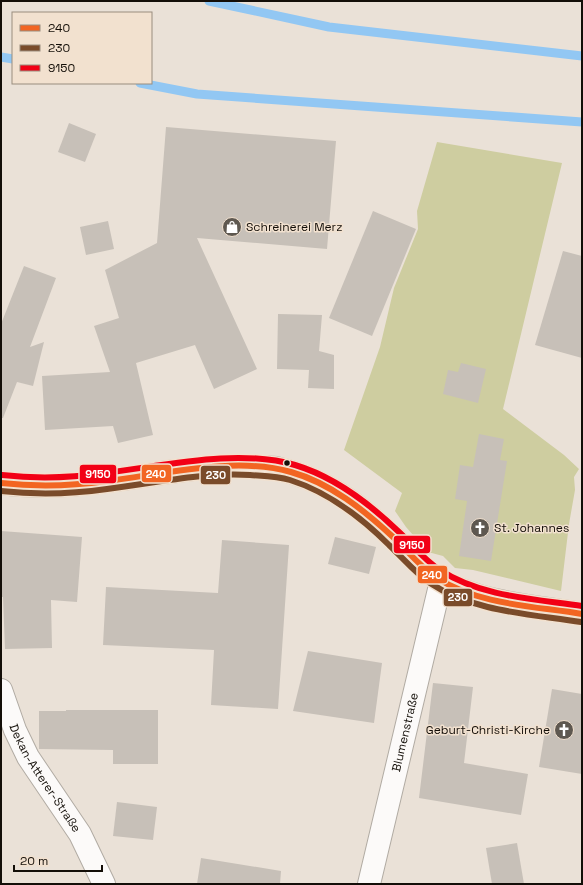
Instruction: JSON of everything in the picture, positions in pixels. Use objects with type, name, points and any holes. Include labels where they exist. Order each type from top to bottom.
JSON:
[{"type":"street","points":[[1,484],[19,486],[56,486],[102,482],[195,468],[234,465],[274,468],[310,479],[336,491],[361,508],[394,538],[418,563],[441,581],[472,594],[518,604],[582,614]]},
{"type":"street","name":"Blumenstraße","points":[[369,884],[441,581]]},
{"type":"street","name":"Dekan-Atterer-Straße","points":[[1,690],[15,730],[28,757],[80,834],[104,884]]},
{"type":"green space","points":[[437,142],[562,163],[503,409],[564,455],[579,469],[574,477],[575,490],[569,524],[561,591],[473,570],[455,568],[443,556],[428,552],[406,527],[395,511],[402,493],[344,450],[380,347],[394,288],[418,229],[417,211]]},
{"type":"building","points":[[69,123],[96,134],[85,162],[58,152]]},
{"type":"building","points":[[166,127],[336,141],[327,249],[197,238],[257,369],[214,389],[195,345],[136,363],[153,435],[118,443],[113,426],[45,430],[42,376],[110,372],[94,326],[119,318],[105,270],[157,243]]},
{"type":"building","points":[[373,211],[416,229],[372,336],[329,318]]},
{"type":"building","points":[[108,221],[114,249],[86,255],[80,227]]},
{"type":"building","points":[[563,251],[582,256],[582,358],[535,345]]},
{"type":"building","points":[[24,266],[56,278],[30,347],[44,342],[33,386],[17,382],[3,418],[1,418],[1,324]]},
{"type":"building","points":[[278,314],[322,315],[319,351],[334,355],[334,389],[308,388],[309,370],[277,369]]},
{"type":"building","points":[[461,363],[486,369],[478,403],[443,394],[448,370],[458,372]]},
{"type":"building","name":"St. Johannes","points":[[479,434],[504,439],[500,460],[507,461],[491,561],[459,556],[467,501],[455,499],[460,465],[473,467]]},
{"type":"building","points":[[1,531],[82,537],[77,602],[51,600],[52,648],[5,649],[3,597],[1,597]]},
{"type":"building","points":[[335,537],[376,547],[369,574],[328,564]]},
{"type":"building","points":[[222,540],[289,545],[278,709],[211,705],[214,650],[103,645],[106,587],[218,593]]},
{"type":"building","points":[[308,651],[382,663],[374,723],[293,711]]},
{"type":"building","points":[[433,683],[473,687],[464,763],[528,774],[521,815],[419,798]]},
{"type":"building","name":"Geburt-Christi-Kirche","points":[[552,689],[582,694],[582,774],[539,767]]},
{"type":"building","points":[[158,710],[158,764],[113,764],[113,750],[39,749],[39,711]]},
{"type":"building","points":[[117,802],[157,807],[153,840],[113,836]]},
{"type":"building","points":[[517,843],[524,884],[492,884],[486,848]]},
{"type":"building","points":[[201,858],[281,871],[280,884],[197,884]]},
{"type":"waterway","points":[[209,1],[329,27],[582,56]]},
{"type":"waterway","points":[[1,57],[12,59]]},
{"type":"waterway","points":[[145,84],[197,94],[582,122]]},
{"type":"transit line","name":"9150","points":[[2,475],[41,477],[79,476],[200,460],[225,458],[273,460],[310,470],[324,476],[351,492],[388,521],[429,562],[456,579],[473,586],[509,596],[582,606]]},
{"type":"transit line","name":"240","points":[[1,483],[41,485],[81,484],[224,466],[270,468],[291,472],[319,483],[346,498],[382,527],[425,569],[453,587],[471,594],[507,603],[582,614]]},
{"type":"transit line","name":"230","points":[[1,491],[41,493],[81,492],[178,479],[232,474],[270,476],[290,480],[318,491],[343,506],[367,525],[419,575],[447,593],[483,606],[523,614],[581,622]]},
{"type":"place","name":"Schreinerei Merz","points":[[232,227]]},
{"type":"place","name":"St. Johannes","points":[[480,528]]},
{"type":"place","name":"Geburt-Christi-Kirche","points":[[564,730]]}]
